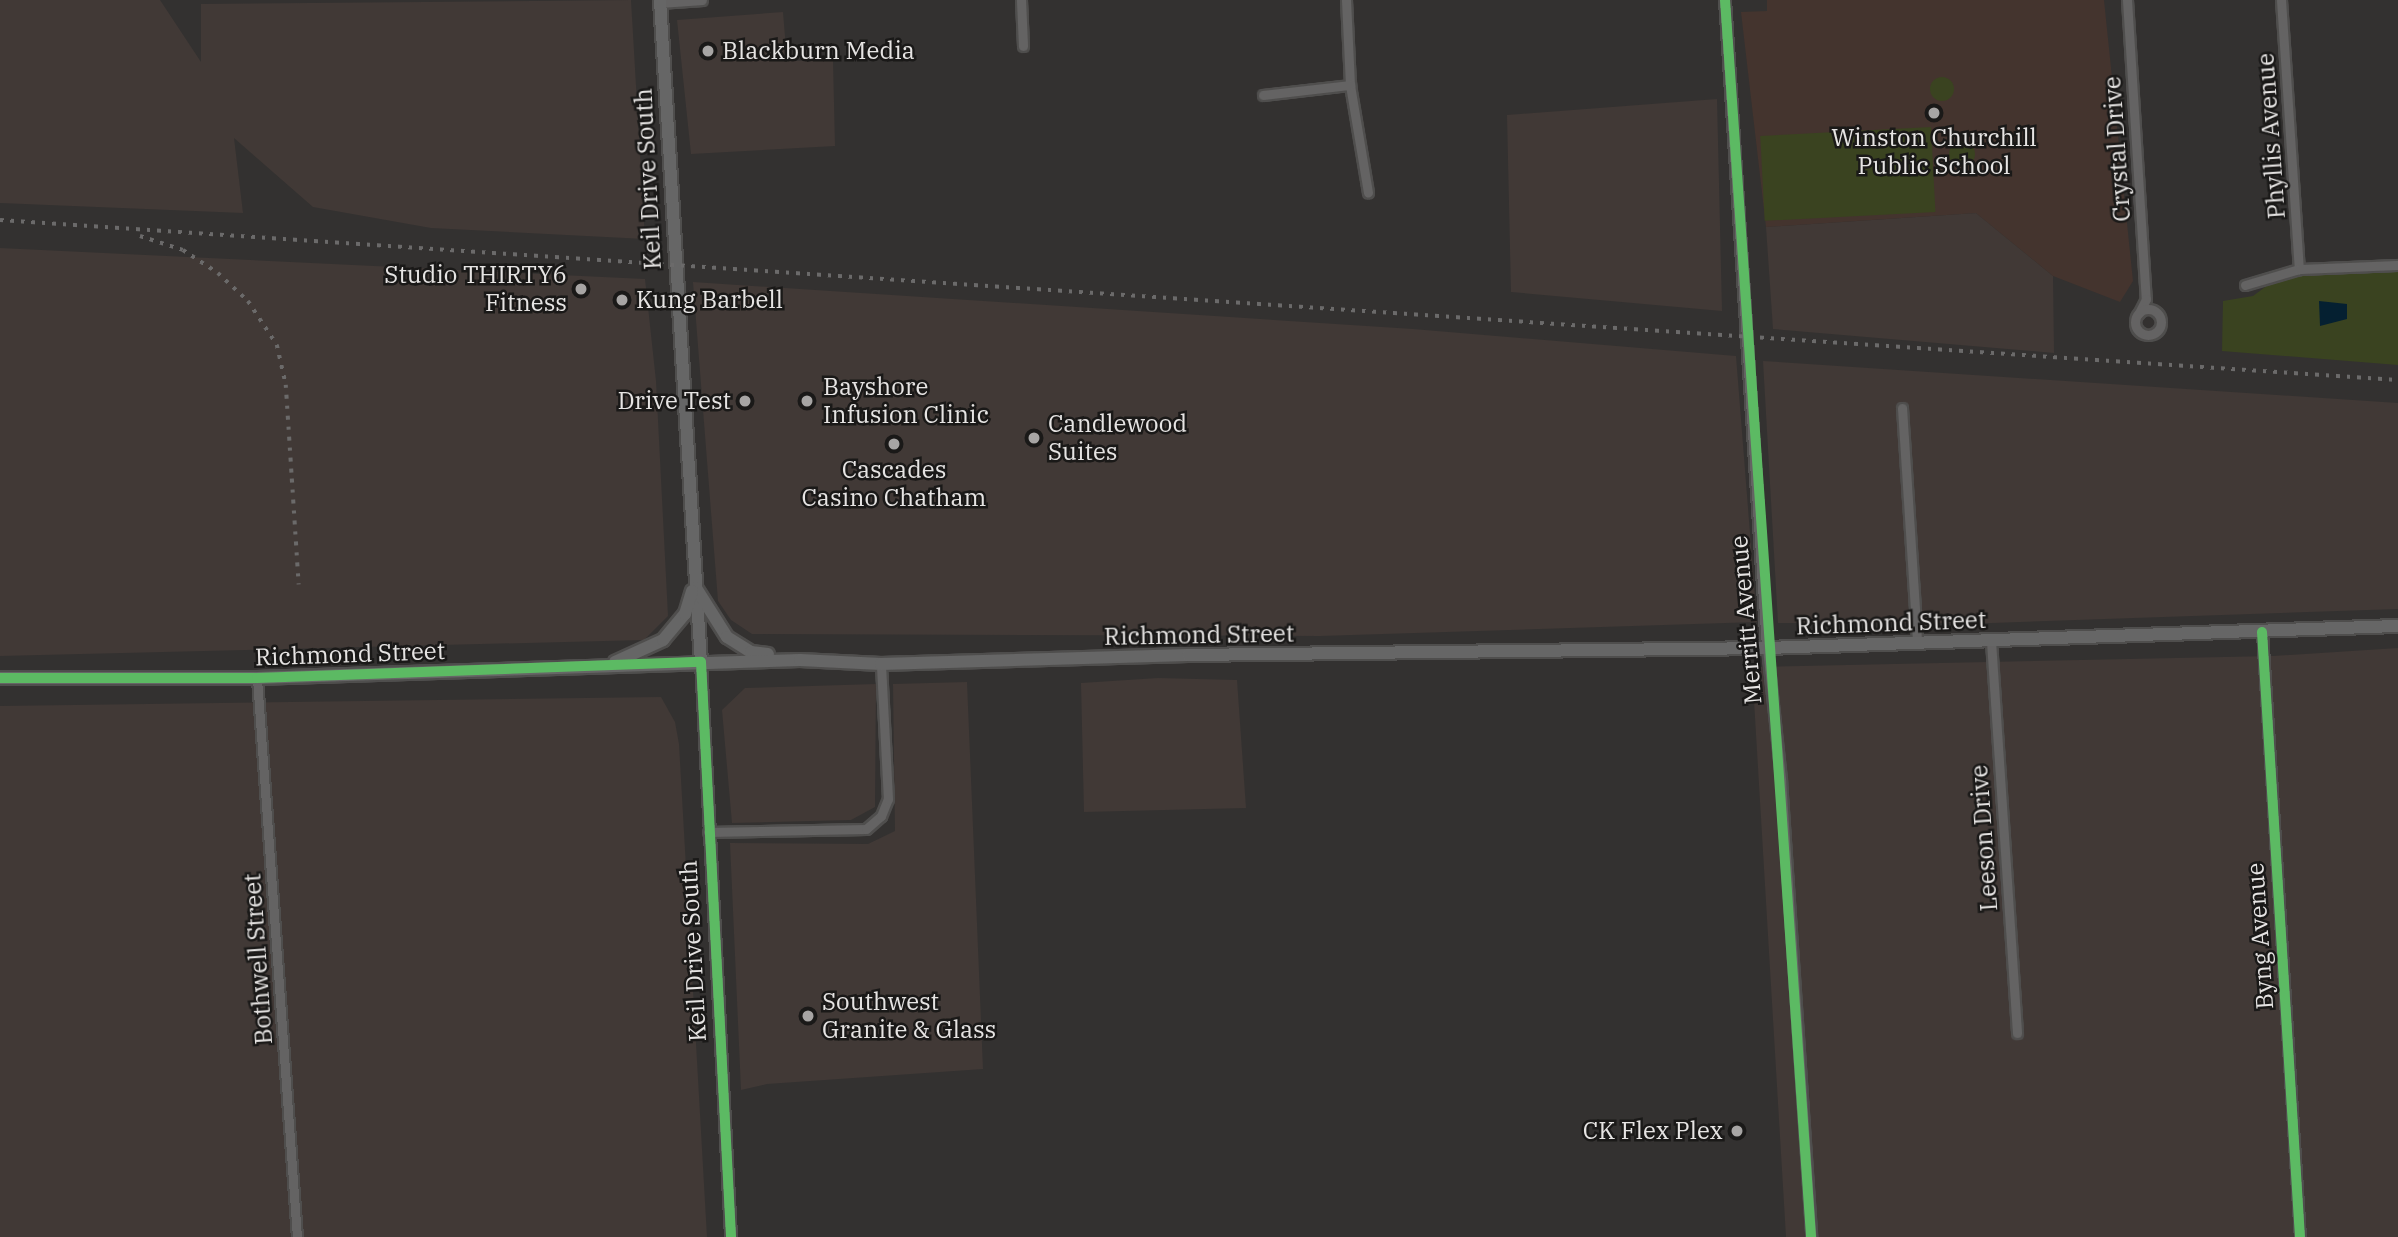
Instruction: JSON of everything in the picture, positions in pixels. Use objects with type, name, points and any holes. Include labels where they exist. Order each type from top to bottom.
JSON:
[{"type":"main road","name":"Keil Drive South","points":[[660,2],[694,584],[701,662]]},
{"type":"main road","points":[[694,584],[727,637],[751,652],[800,660]]},
{"type":"main road","points":[[598,668],[663,640],[685,614],[694,584]]},
{"type":"main road","name":"Richmond Street","points":[[0,678],[257,678],[800,660],[881,664],[1188,655],[1767,648],[2398,626]]},
{"type":"street","points":[[660,2],[702,0]]},
{"type":"street","points":[[1021,0],[1023,46]]},
{"type":"street","points":[[1346,0],[1350,85],[1368,193]]},
{"type":"street","name":"Merritt Avenue","points":[[1725,0],[1767,648],[1781,780],[1811,1237]]},
{"type":"street","name":"Crystal Drive","points":[[2127,0],[2146,295],[2139,313]]},
{"type":"street","name":"Phyllis Avenue","points":[[2281,0],[2299,269]]},
{"type":"street","points":[[1263,95],[1350,85]]},
{"type":"street","points":[[2245,285],[2299,269],[2398,265]]},
{"type":"street","name":"Crystal Drive","points":[[2146,295],[2157,312]]},
{"type":"street","points":[[2148,309],[2157,312],[2161,325],[2149,335],[2138,329],[2139,313],[2148,309]]},
{"type":"street","points":[[1902,408],[1917,643]]},
{"type":"street","name":"Byng Avenue","points":[[2262,632],[2300,1237]]},
{"type":"street","name":"Leeson Drive","points":[[1991,641],[2017,1033]]},
{"type":"street","name":"Keil Drive South","points":[[701,662],[731,1237]]},
{"type":"street","points":[[708,832],[866,829],[881,816],[888,799],[881,664]]},
{"type":"street","name":"Bothwell Street","points":[[257,678],[297,1237]]},
{"type":"shaded area","points":[[0,0],[160,0],[201,62],[201,4],[631,0],[645,239],[431,228],[313,207],[234,138],[243,213],[0,203]]},
{"type":"shaded area","name":"Winston Churchill Public School","points":[[1767,0],[2104,0],[2133,281],[2120,302],[2053,276],[1976,213],[1766,227],[1741,12],[1767,11]]},
{"type":"shaded area","points":[[783,12],[787,61],[833,60],[835,146],[691,154],[677,20]]},
{"type":"shaded area","points":[[1717,99],[1722,311],[1511,292],[1507,115]]},
{"type":"shaded area","points":[[1976,213],[2053,276],[2054,353],[1773,329],[1766,227]]},
{"type":"shaded area","points":[[0,248],[645,279],[656,381],[668,616],[644,640],[0,656]]},
{"type":"shaded area","points":[[693,282],[1413,329],[1736,356],[1757,622],[1320,636],[752,634],[731,620],[718,601]]},
{"type":"shaded area","points":[[1763,361],[2398,403],[2398,609],[1992,623],[1778,623]]},
{"type":"shaded area","points":[[2398,648],[2398,1237],[1786,1237],[1752,667],[2273,656]]},
{"type":"shaded area","points":[[1158,678],[1237,680],[1246,808],[1084,812],[1081,683]]},
{"type":"shaded area","points":[[967,682],[983,1069],[767,1084],[741,1090],[730,843],[868,844],[895,831],[893,684]]},
{"type":"shaded area","points":[[876,684],[875,807],[851,820],[732,823],[722,710],[745,688]]},
{"type":"shaded area","points":[[661,697],[675,722],[679,744],[707,1237],[0,1237],[0,706]]},
{"type":"green space","points":[[1942,77],[1951,80],[1954,89],[1951,98],[1942,101],[1933,98],[1930,89],[1933,80]]},
{"type":"green space","points":[[1931,127],[1935,212],[1765,221],[1760,136]]},
{"type":"green space","points":[[1962,141],[1971,145],[1975,154],[1971,163],[1962,167],[1953,163],[1949,154],[1953,145]]},
{"type":"green space","points":[[2398,267],[2398,365],[2222,351],[2223,301],[2253,296],[2276,279],[2293,274]]},
{"type":"water","points":[[2319,301],[2347,304],[2347,319],[2320,326]]},
{"type":"railway","points":[[0,220],[2398,380]]},
{"type":"railway","points":[[140,236],[183,250],[218,273],[248,301],[277,345],[286,385],[299,585]]},
{"type":"cycle path","points":[[1725,0],[1811,1237]]},
{"type":"cycle path","points":[[2262,632],[2300,1237]]},
{"type":"cycle path","points":[[0,678],[257,678],[701,662],[731,1237]]},
{"type":"place","name":"Blackburn Media","points":[[708,51]]},
{"type":"place","name":"Winston Churchill Public School","points":[[1934,113]]},
{"type":"place","name":"Studio THIRTY6 Fitness","points":[[581,289]]},
{"type":"place","name":"Kung Barbell","points":[[622,300]]},
{"type":"place","name":"Drive Test","points":[[745,401]]},
{"type":"place","name":"Bayshore Infusion Clinic","points":[[807,401]]},
{"type":"place","name":"Candlewood Suites","points":[[1034,438]]},
{"type":"place","name":"Cascades Casino Chatham","points":[[894,444]]},
{"type":"place","name":"Southwest Granite & Glass","points":[[808,1016]]},
{"type":"place","name":"CK Flex Plex","points":[[1737,1131]]}]
